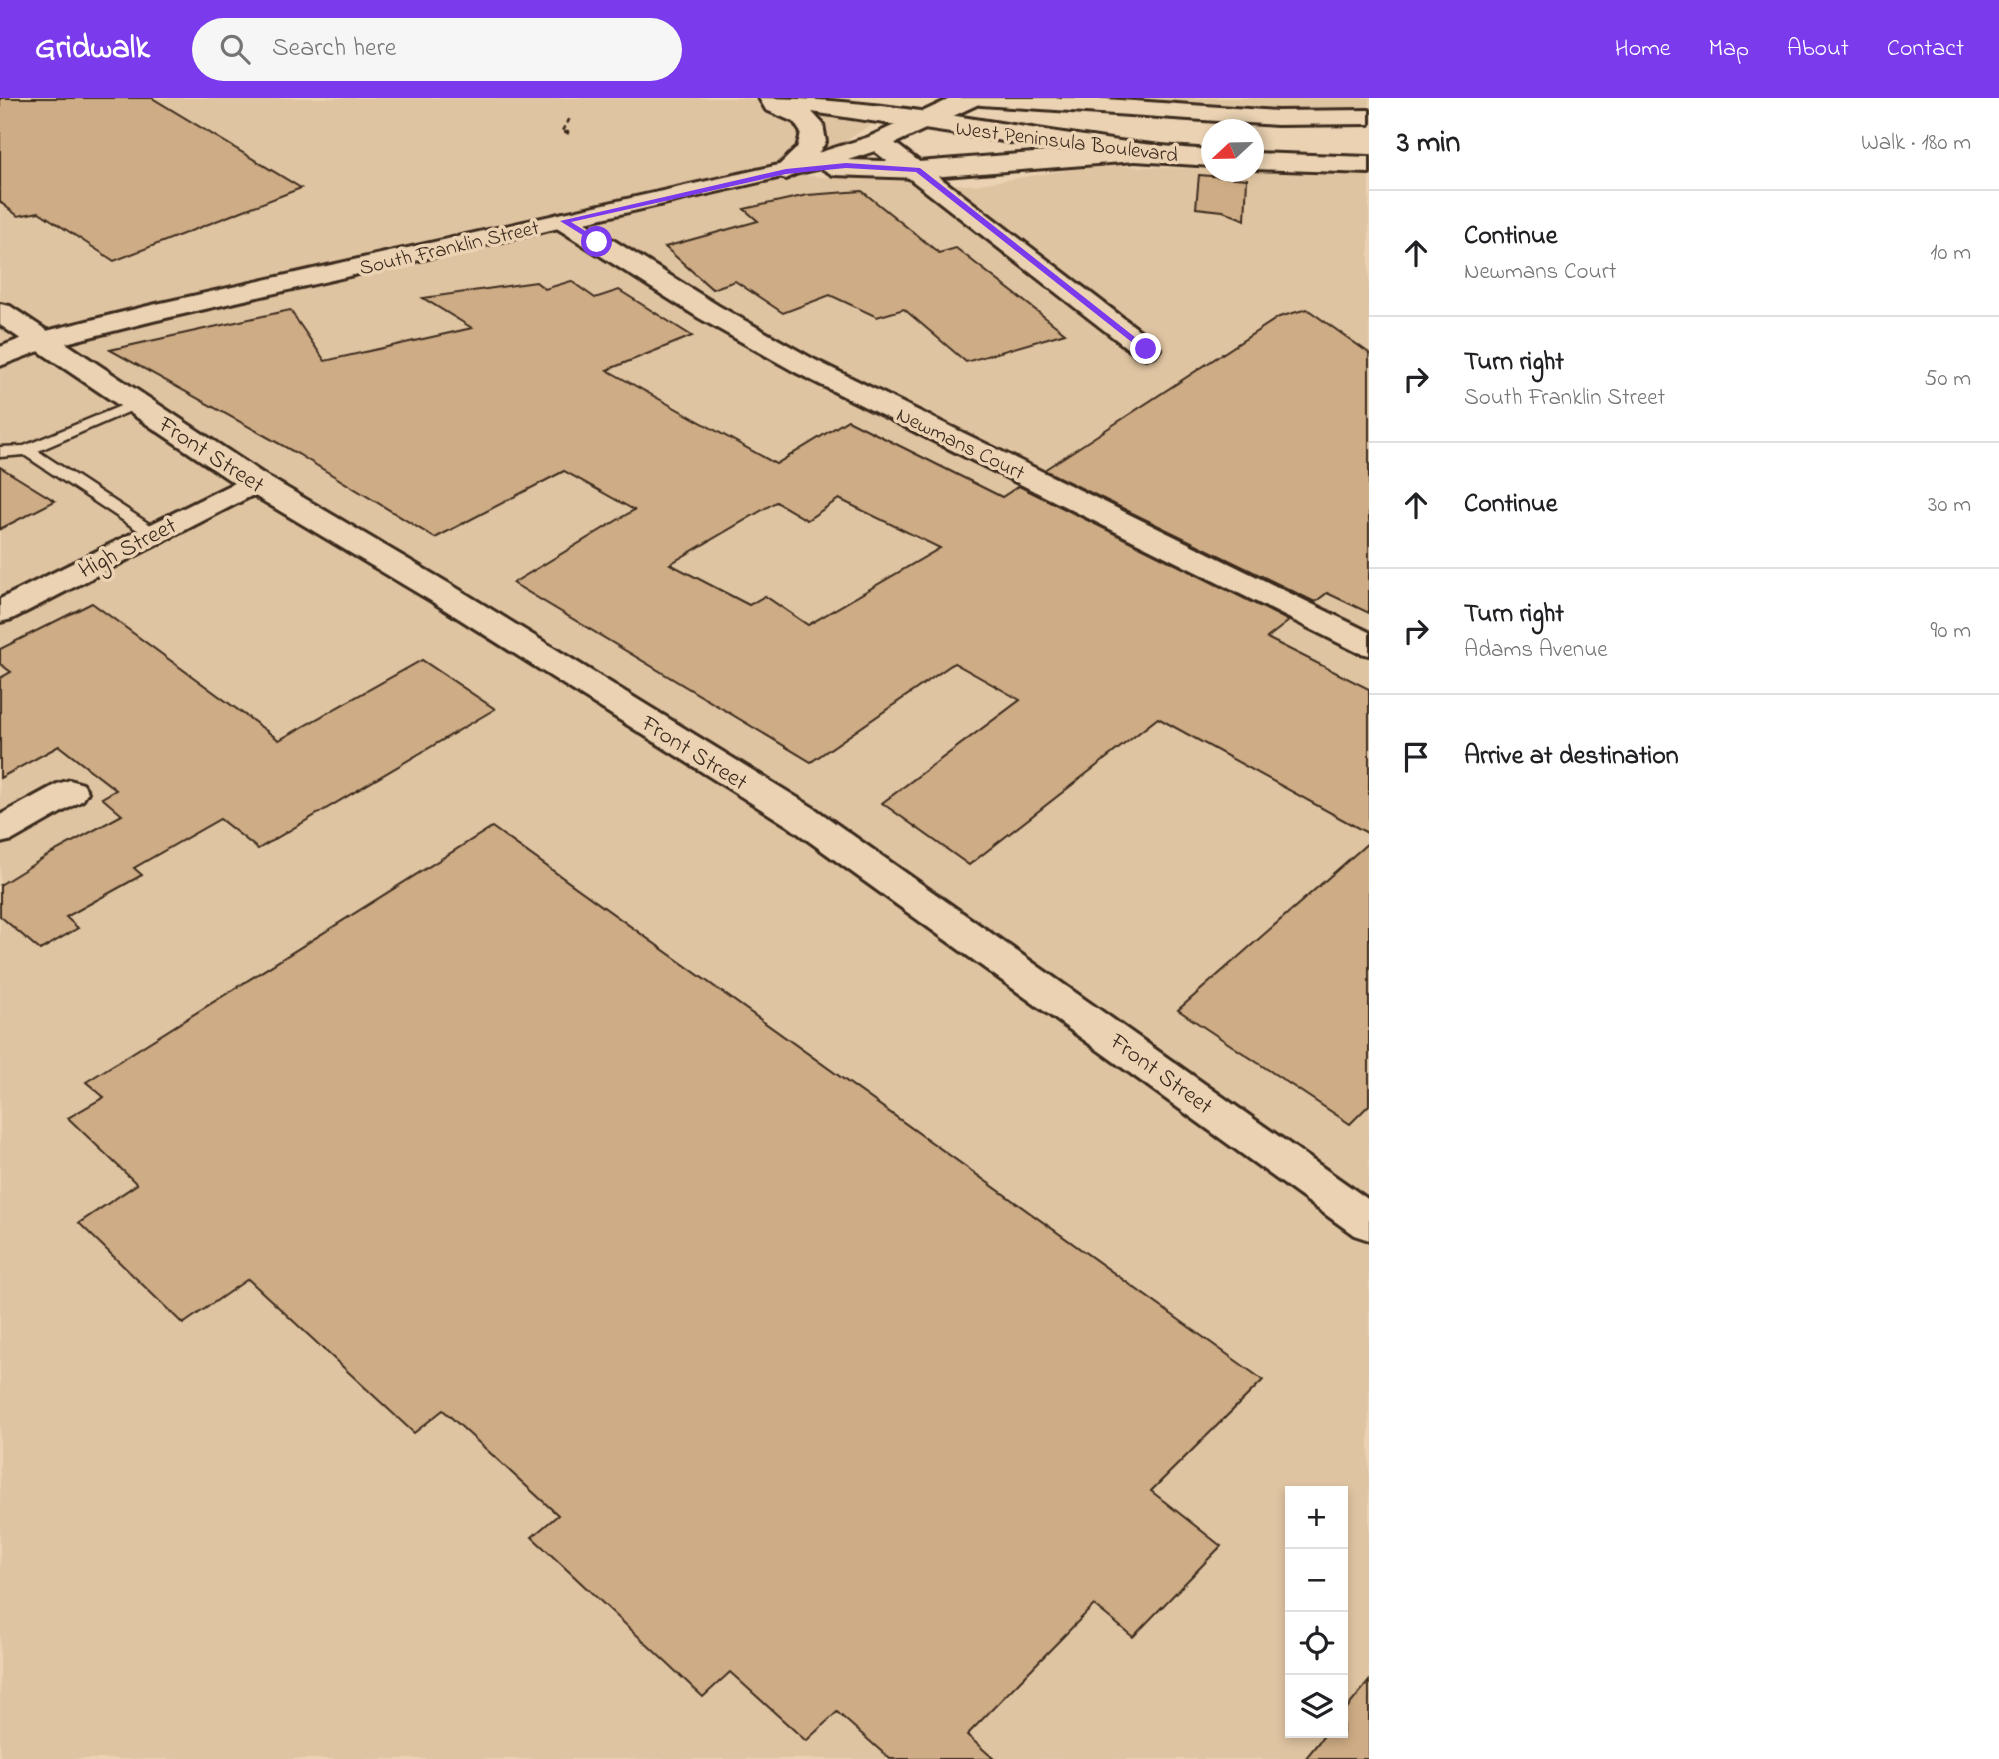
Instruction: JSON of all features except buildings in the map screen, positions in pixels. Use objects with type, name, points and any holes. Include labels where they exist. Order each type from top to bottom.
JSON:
[{"type":"main road","points":[[749,98],[785,107],[801,115],[816,132],[816,140],[808,153],[786,172]]},
{"type":"main road","name":"West Peninsula Boulevard","points":[[771,98],[1135,153],[1201,157]]},
{"type":"main road","name":"South Franklin Street","points":[[0,357],[40,341],[152,313],[786,172],[878,142],[972,98]]},
{"type":"main road","name":"West Peninsula Boulevard","points":[[981,98],[1277,118],[1369,117]]},
{"type":"main road","points":[[878,142],[918,170],[1146,349]]},
{"type":"main road","points":[[786,172],[846,165],[918,170],[1135,153]]},
{"type":"main road","points":[[1264,161],[1369,166]]},
{"type":"main road","name":"Newmans Court","points":[[564,221],[709,312],[805,366],[1369,645]]},
{"type":"main road","name":"Front Street","points":[[0,312],[254,482],[443,594],[801,817],[1181,1086],[1369,1223]]},
{"type":"main road","name":"High Street","points":[[0,612],[254,482]]},
{"type":"main road","points":[[0,831],[70,792]]},
{"type":"lane","points":[[0,452],[27,450],[135,404]]},
{"type":"lane","points":[[27,450],[154,534]]},
{"type":"path","points":[[569,119],[562,132],[572,133]]},
{"type":"shaded area","points":[[0,98],[746,98],[873,124],[788,175],[973,185],[1100,165],[1201,169],[1201,182],[1264,182],[1264,172],[1369,176],[1369,1759],[0,1759]]},
{"type":"shaded area","points":[[1036,98],[1369,98],[1369,111],[1210,111]]},
{"type":"route","points":[[597,242],[564,221],[786,172],[846,165],[918,170],[1146,349]]}]
